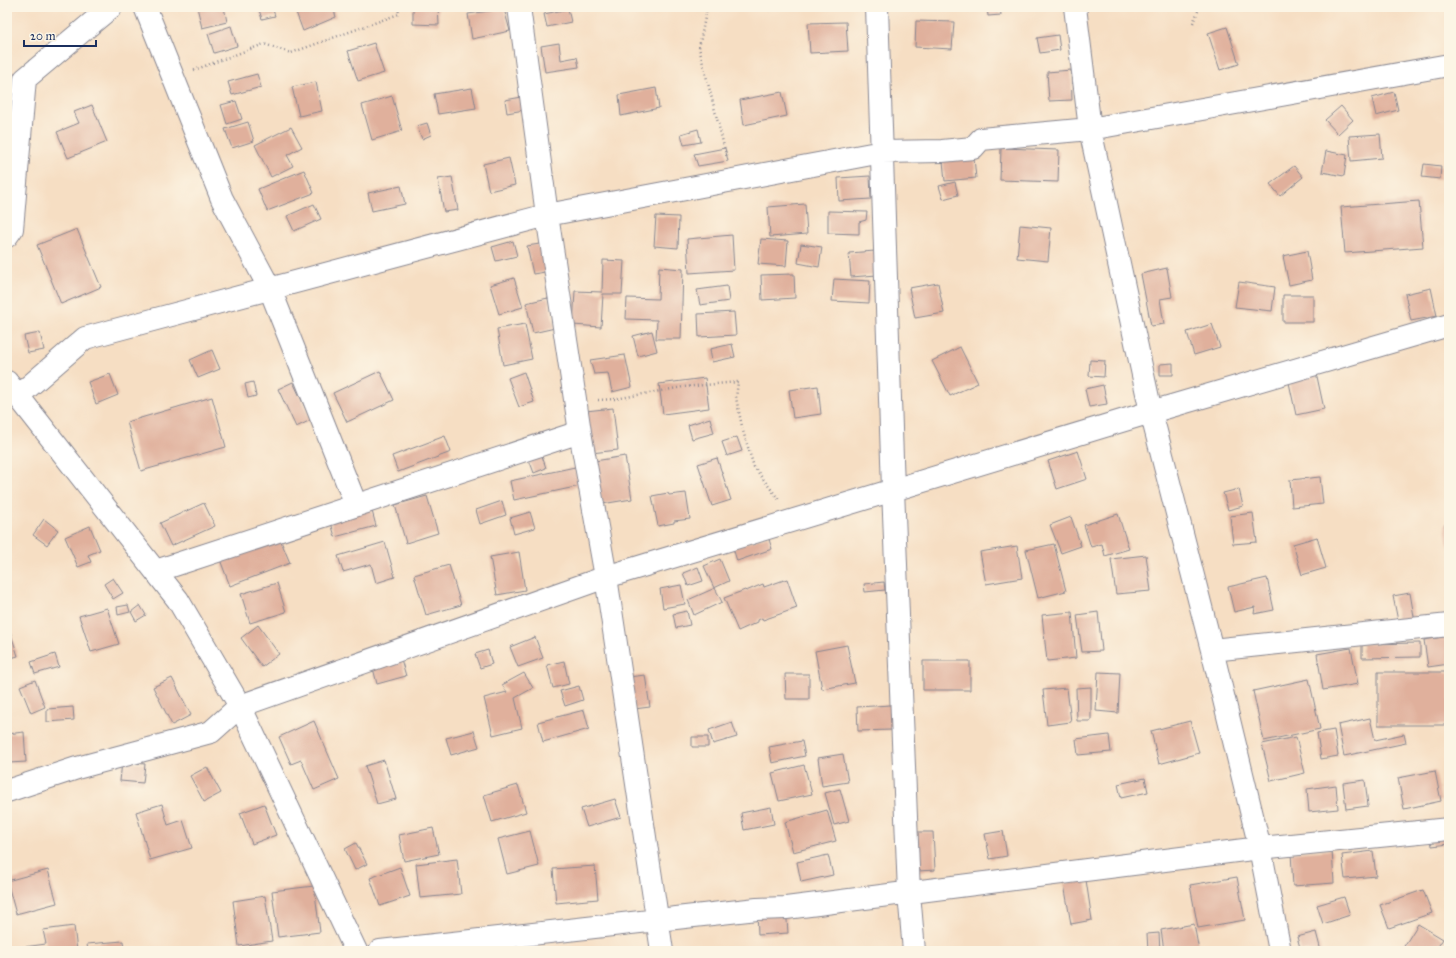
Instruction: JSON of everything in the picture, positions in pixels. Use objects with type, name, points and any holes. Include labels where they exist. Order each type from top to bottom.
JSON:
[{"type":"street","points":[[7,236],[12,229],[25,79],[110,7]]},
{"type":"street","points":[[145,7],[222,199],[270,289],[356,505]]},
{"type":"street","points":[[519,7],[547,215],[575,400],[606,577],[662,951]]},
{"type":"street","points":[[877,7],[893,489],[909,893],[914,951]]},
{"type":"street","points":[[1075,7],[1090,129],[1151,412],[1212,650],[1260,848],[1280,951]]},
{"type":"street","points":[[356,951],[240,706],[178,600],[12,389],[85,338],[547,215],[882,152],[942,151],[973,148],[981,139],[1090,129],[1449,65]]},
{"type":"street","points":[[7,791],[77,768],[211,732],[240,706],[606,577],[893,489],[1449,325]]},
{"type":"street","points":[[156,571],[580,432]]},
{"type":"street","points":[[1212,650],[1449,625]]},
{"type":"street","points":[[380,951],[909,893],[1260,848],[1449,829]]},
{"type":"path","points":[[174,78],[264,44],[292,53],[400,14],[398,7]]},
{"type":"path","points":[[706,7],[699,48],[733,180]]},
{"type":"path","points":[[1193,23],[1198,11],[1203,7]]},
{"type":"path","points":[[575,400],[615,399],[683,387],[738,382],[736,398],[743,431],[754,467],[769,488],[796,519]]},
{"type":"building","points":[[197,7],[224,7],[227,22],[202,28]]},
{"type":"building","points":[[258,7],[272,7],[275,16],[262,19]]},
{"type":"building","points":[[294,7],[333,7],[336,17],[303,31]]},
{"type":"building","points":[[413,7],[438,7],[439,25],[413,24]]},
{"type":"building","points":[[987,7],[1000,7],[1001,15],[988,16]]},
{"type":"building","points":[[504,9],[510,31],[472,39],[468,14]]},
{"type":"building","points":[[568,9],[571,22],[547,27],[544,14]]},
{"type":"building","points":[[916,21],[954,22],[952,49],[915,47]]},
{"type":"building","points":[[846,22],[848,51],[810,53],[808,23]]},
{"type":"building","points":[[231,26],[237,46],[214,53],[208,34]]},
{"type":"building","points":[[1227,27],[1239,64],[1220,70],[1208,33]]},
{"type":"building","points":[[1058,35],[1060,50],[1040,53],[1037,38]]},
{"type":"building","points":[[374,43],[384,73],[358,81],[348,51]]},
{"type":"building","points":[[559,43],[561,60],[577,57],[579,67],[545,72],[541,46]]},
{"type":"building","points":[[1071,70],[1072,100],[1049,101],[1047,72]]},
{"type":"building","points":[[257,74],[261,87],[232,95],[228,82]]},
{"type":"building","points":[[316,82],[322,111],[299,116],[292,87]]},
{"type":"building","points":[[472,88],[476,108],[438,114],[434,94]]},
{"type":"building","points":[[656,88],[659,108],[621,116],[619,95]]},
{"type":"building","points":[[782,92],[787,116],[744,125],[740,100]]},
{"type":"building","points":[[1394,92],[1398,110],[1376,116],[1372,98]]},
{"type":"building","points":[[392,96],[402,131],[372,140],[362,105]]},
{"type":"building","points":[[522,97],[524,110],[507,113],[505,100]]},
{"type":"building","points":[[236,101],[242,119],[227,124],[221,105]]},
{"type":"building","points":[[92,105],[107,142],[68,158],[57,132],[79,123],[74,112]]},
{"type":"building","points":[[1341,106],[1353,120],[1338,134],[1325,120]]},
{"type":"building","points":[[248,122],[254,141],[232,148],[225,129]]},
{"type":"building","points":[[427,123],[431,135],[422,139],[417,126]]},
{"type":"building","points":[[291,127],[302,147],[287,155],[293,166],[271,177],[255,145]]},
{"type":"building","points":[[698,129],[701,142],[684,145],[681,134]]},
{"type":"building","points":[[1380,134],[1382,158],[1351,161],[1349,136]]},
{"type":"building","points":[[725,148],[728,161],[698,166],[694,154]]},
{"type":"building","points":[[973,148],[976,178],[945,181],[942,151]]},
{"type":"building","points":[[1001,148],[1059,150],[1058,182],[1000,180]]},
{"type":"building","points":[[1326,151],[1347,155],[1344,176],[1322,172]]},
{"type":"building","points":[[509,158],[515,185],[489,191],[483,164]]},
{"type":"building","points":[[1424,164],[1441,166],[1440,179],[1422,177]]},
{"type":"building","points":[[1294,166],[1303,177],[1280,196],[1270,184]]},
{"type":"building","points":[[304,170],[314,193],[267,211],[258,189]]},
{"type":"building","points":[[870,176],[871,199],[839,201],[838,178]]},
{"type":"building","points":[[452,177],[458,210],[444,212],[438,179]]},
{"type":"building","points":[[955,182],[958,195],[943,199],[939,186]]},
{"type":"building","points":[[401,186],[405,204],[372,211],[368,193]]},
{"type":"building","points":[[1419,201],[1423,247],[1345,253],[1341,207]]},
{"type":"building","points":[[314,204],[321,219],[294,231],[287,216]]},
{"type":"building","points":[[805,204],[807,234],[770,237],[768,207]]},
{"type":"building","points":[[828,211],[867,212],[866,220],[859,222],[859,234],[828,233]]},
{"type":"building","points":[[656,216],[679,217],[678,248],[654,246]]},
{"type":"building","points":[[1020,225],[1051,228],[1048,261],[1017,258]]},
{"type":"building","points":[[77,229],[101,287],[61,304],[37,245]]},
{"type":"building","points":[[732,235],[734,270],[689,273],[687,239]]},
{"type":"building","points":[[761,239],[788,241],[786,266],[758,264]]},
{"type":"building","points":[[513,241],[517,256],[496,261],[492,247]]},
{"type":"building","points":[[546,243],[551,271],[533,274],[527,246]]},
{"type":"building","points":[[801,244],[822,247],[819,267],[798,263]]},
{"type":"building","points":[[875,251],[877,275],[851,277],[849,253]]},
{"type":"building","points":[[1307,251],[1312,280],[1289,285],[1283,256]]},
{"type":"building","points":[[603,260],[624,261],[622,294],[603,294],[601,327],[573,325],[575,291],[602,292]]},
{"type":"building","points":[[659,267],[683,269],[681,339],[656,339],[657,320],[626,319],[627,298],[658,299]]},
{"type":"building","points":[[1167,268],[1172,297],[1160,299],[1164,324],[1151,326],[1141,274]]},
{"type":"building","points":[[794,274],[795,298],[762,300],[761,275]]},
{"type":"building","points":[[514,278],[523,307],[499,314],[490,285]]},
{"type":"building","points":[[834,279],[870,281],[869,303],[832,301]]},
{"type":"building","points":[[1239,282],[1275,287],[1272,311],[1235,307]]},
{"type":"building","points":[[938,283],[944,313],[915,318],[909,288]]},
{"type":"building","points":[[727,286],[729,301],[700,305],[697,290]]},
{"type":"building","points":[[1431,288],[1437,316],[1411,321],[1405,294]]},
{"type":"building","points":[[1283,295],[1313,295],[1313,322],[1283,322]]},
{"type":"building","points":[[548,298],[555,328],[533,333],[526,303]]},
{"type":"building","points":[[734,312],[736,335],[699,337],[698,314]]},
{"type":"building","points":[[525,324],[532,359],[503,365],[497,329]]},
{"type":"building","points":[[1212,324],[1220,347],[1194,355],[1187,332]]},
{"type":"building","points":[[652,331],[657,351],[638,356],[633,336]]},
{"type":"building","points":[[40,333],[44,350],[28,353],[24,336]]},
{"type":"building","points":[[732,344],[735,357],[712,362],[710,349]]},
{"type":"building","points":[[960,347],[978,383],[950,396],[932,361]]},
{"type":"building","points":[[212,350],[220,369],[198,378],[190,360]]},
{"type":"building","points":[[625,355],[632,387],[612,392],[608,373],[594,374],[590,360]]},
{"type":"building","points":[[1090,360],[1105,361],[1104,377],[1089,376]]},
{"type":"building","points":[[1173,363],[1173,375],[1160,375],[1160,364]]},
{"type":"building","points":[[380,371],[394,400],[347,422],[333,393]]},
{"type":"building","points":[[524,372],[534,402],[519,407],[508,378]]},
{"type":"building","points":[[1316,372],[1324,409],[1296,415],[1288,378]]},
{"type":"building","points":[[110,374],[118,395],[96,404],[88,382]]},
{"type":"building","points":[[705,378],[709,408],[663,414],[659,384]]},
{"type":"building","points":[[253,382],[256,396],[248,398],[245,384]]},
{"type":"building","points":[[293,382],[311,420],[296,427],[278,389]]},
{"type":"building","points":[[1103,385],[1107,404],[1089,407],[1085,389]]},
{"type":"building","points":[[818,386],[821,414],[793,418],[789,390]]},
{"type":"building","points":[[212,397],[226,447],[141,471],[127,422]]},
{"type":"building","points":[[613,408],[618,450],[591,453],[586,411]]},
{"type":"building","points":[[710,418],[714,433],[692,439],[688,425]]},
{"type":"building","points":[[445,436],[451,452],[398,472],[392,456]]},
{"type":"building","points":[[737,437],[742,451],[727,456],[722,442]]},
{"type":"building","points":[[540,450],[546,468],[534,473],[527,454]]},
{"type":"building","points":[[1078,451],[1087,479],[1057,489],[1048,461]]},
{"type":"building","points":[[625,456],[632,499],[602,504],[595,461]]},
{"type":"building","points":[[717,458],[731,500],[712,506],[698,464]]},
{"type":"building","points":[[575,467],[580,486],[514,500],[510,481]]},
{"type":"building","points":[[1320,477],[1323,504],[1292,507],[1290,480]]},
{"type":"building","points":[[1239,489],[1243,506],[1228,510],[1223,493]]},
{"type":"building","points":[[668,493],[669,495],[686,493],[690,519],[674,521],[674,523],[658,526],[652,496]]},
{"type":"building","points":[[427,496],[438,533],[406,543],[395,505]]},
{"type":"building","points":[[502,501],[506,515],[480,524],[476,510]]},
{"type":"building","points":[[204,503],[215,526],[171,546],[160,523]]},
{"type":"building","points":[[371,507],[376,526],[335,537],[330,519]]},
{"type":"building","points":[[530,512],[535,528],[514,534],[510,518]]},
{"type":"building","points":[[1253,513],[1257,542],[1233,544],[1230,516]]},
{"type":"building","points":[[1118,514],[1129,549],[1105,556],[1102,544],[1091,547],[1084,525]]},
{"type":"building","points":[[1071,517],[1081,546],[1061,553],[1050,525]]},
{"type":"building","points":[[44,519],[58,530],[47,545],[33,535]]},
{"type":"building","points":[[1445,524],[1449,524],[1449,546],[1448,546]]},
{"type":"building","points":[[90,526],[100,550],[88,555],[91,562],[78,567],[65,537]]},
{"type":"building","points":[[278,534],[290,563],[230,586],[219,557]]},
{"type":"building","points":[[768,536],[772,549],[737,561],[733,548]]},
{"type":"building","points":[[1317,537],[1326,568],[1302,575],[1293,544]]},
{"type":"building","points":[[385,542],[395,577],[376,583],[371,564],[343,572],[338,556]]},
{"type":"building","points":[[1054,544],[1066,591],[1038,598],[1026,550]]},
{"type":"building","points":[[1017,546],[1022,578],[986,584],[980,552]]},
{"type":"building","points":[[519,552],[525,590],[497,595],[490,557]]},
{"type":"building","points":[[1146,555],[1151,591],[1116,594],[1111,559]]},
{"type":"building","points":[[720,559],[729,581],[714,588],[704,566]]},
{"type":"building","points":[[449,565],[461,605],[426,615],[414,575]]},
{"type":"building","points":[[698,567],[703,581],[688,586],[683,573]]},
{"type":"building","points":[[113,578],[123,593],[113,599],[104,584]]},
{"type":"building","points":[[1267,578],[1274,610],[1254,614],[1255,607],[1234,612],[1228,587]]},
{"type":"building","points":[[787,579],[797,608],[763,620],[762,618],[758,620],[758,622],[738,631],[724,598],[763,584],[764,587]]},
{"type":"building","points":[[884,582],[885,590],[865,592],[864,584]]},
{"type":"building","points":[[277,583],[286,612],[250,623],[241,594]]},
{"type":"building","points":[[681,585],[685,604],[663,608],[660,589]]},
{"type":"building","points":[[715,588],[722,602],[694,615],[688,600]]},
{"type":"building","points":[[1410,593],[1416,628],[1400,631],[1393,596]]},
{"type":"building","points":[[128,605],[130,612],[118,615],[117,607]]},
{"type":"building","points":[[140,605],[146,615],[136,621],[131,612]]},
{"type":"building","points":[[107,608],[119,644],[91,652],[79,616]]},
{"type":"building","points":[[687,611],[690,625],[676,628],[673,614]]},
{"type":"building","points":[[1072,612],[1076,658],[1047,661],[1042,615]]},
{"type":"building","points":[[1098,612],[1102,651],[1082,652],[1077,615]]},
{"type":"building","points":[[7,622],[18,656],[7,659]]},
{"type":"building","points":[[258,625],[279,654],[262,667],[241,638]]},
{"type":"building","points":[[1449,636],[1449,664],[1428,667],[1424,640]]},
{"type":"building","points":[[535,637],[543,658],[518,667],[510,647]]},
{"type":"building","points":[[1420,643],[1420,657],[1362,658],[1362,644]]},
{"type":"building","points":[[847,645],[855,683],[822,689],[815,651]]},
{"type":"building","points":[[1351,648],[1358,684],[1323,690],[1317,654]]},
{"type":"building","points":[[488,650],[492,664],[480,668],[475,654]]},
{"type":"building","points":[[55,654],[59,667],[35,674],[31,662]]},
{"type":"building","points":[[401,659],[406,676],[377,684],[373,668]]},
{"type":"building","points":[[564,661],[569,684],[553,688],[547,665]]},
{"type":"building","points":[[923,661],[970,661],[970,690],[923,690]]},
{"type":"building","points":[[1098,672],[1120,673],[1118,713],[1096,711]]},
{"type":"building","points":[[1378,672],[1449,672],[1449,725],[1378,725]]},
{"type":"building","points":[[524,673],[533,688],[515,698],[522,728],[493,735],[484,698],[507,692],[502,685]]},
{"type":"building","points":[[785,674],[809,674],[809,699],[786,699]]},
{"type":"building","points":[[645,675],[650,707],[634,709],[629,677]]},
{"type":"building","points":[[172,678],[191,715],[172,725],[153,687]]},
{"type":"building","points":[[1309,679],[1320,729],[1264,741],[1253,691]]},
{"type":"building","points":[[35,680],[45,707],[31,713],[20,686]]},
{"type":"building","points":[[579,686],[583,700],[565,706],[560,691]]},
{"type":"building","points":[[1091,687],[1091,721],[1077,721],[1076,688]]},
{"type":"building","points":[[1067,688],[1071,722],[1047,725],[1043,690]]},
{"type":"building","points":[[891,705],[892,730],[858,731],[857,707]]},
{"type":"building","points":[[73,707],[74,720],[47,722],[47,709]]},
{"type":"building","points":[[584,710],[589,729],[543,742],[538,722]]},
{"type":"building","points":[[1370,718],[1375,740],[1404,734],[1406,743],[1344,756],[1338,725]]},
{"type":"building","points":[[314,721],[339,779],[314,790],[301,760],[291,764],[279,737]]},
{"type":"building","points":[[1190,721],[1199,753],[1159,764],[1151,731]]},
{"type":"building","points":[[732,722],[737,737],[713,744],[709,730]]},
{"type":"building","points":[[1334,730],[1338,756],[1321,759],[1317,733]]},
{"type":"building","points":[[474,731],[479,747],[451,755],[446,738]]},
{"type":"building","points":[[24,732],[26,762],[9,763],[7,734]]},
{"type":"building","points":[[1109,735],[1111,752],[1078,755],[1076,739]]},
{"type":"building","points":[[692,737],[708,737],[708,747],[692,747]]},
{"type":"building","points":[[1296,737],[1305,773],[1271,781],[1262,744]]},
{"type":"building","points":[[802,741],[805,756],[772,763],[769,747]]},
{"type":"building","points":[[843,754],[848,782],[822,786],[818,758]]},
{"type":"building","points":[[384,760],[396,799],[377,804],[365,766]]},
{"type":"building","points":[[122,762],[145,764],[143,783],[120,781]]},
{"type":"building","points":[[804,765],[812,794],[779,801],[772,773]]},
{"type":"building","points":[[207,767],[221,793],[204,802],[190,776]]},
{"type":"building","points":[[1435,771],[1441,801],[1404,809],[1398,778]]},
{"type":"building","points":[[1145,778],[1148,792],[1121,798],[1118,784]]},
{"type":"building","points":[[1365,780],[1368,806],[1346,809],[1343,783]]},
{"type":"building","points":[[518,785],[526,812],[492,822],[484,795]]},
{"type":"building","points":[[1336,785],[1338,809],[1309,812],[1307,789]]},
{"type":"building","points":[[840,789],[849,821],[834,825],[825,793]]},
{"type":"building","points":[[615,799],[621,817],[587,827],[581,809]]},
{"type":"building","points":[[162,804],[168,825],[183,820],[192,848],[150,860],[136,812]]},
{"type":"building","points":[[264,804],[276,835],[252,844],[240,813]]},
{"type":"building","points":[[771,807],[774,824],[744,830],[741,813]]},
{"type":"building","points":[[827,810],[836,841],[793,852],[785,822]]},
{"type":"building","points":[[433,828],[439,854],[404,861],[399,835]]},
{"type":"building","points":[[1449,830],[1449,844],[1432,846],[1430,831]]},
{"type":"building","points":[[530,831],[539,866],[507,874],[498,839]]},
{"type":"building","points":[[1003,831],[1007,856],[990,859],[985,834]]},
{"type":"building","points":[[917,832],[933,832],[935,870],[918,871]]},
{"type":"building","points":[[356,843],[367,864],[355,870],[345,849]]},
{"type":"building","points":[[1332,850],[1334,883],[1293,886],[1291,853]]},
{"type":"building","points":[[1373,851],[1376,876],[1345,879],[1342,855]]},
{"type":"building","points":[[828,855],[833,875],[801,882],[797,862]]},
{"type":"building","points":[[457,859],[461,894],[420,898],[416,864]]},
{"type":"building","points":[[595,866],[598,899],[556,903],[553,869]]},
{"type":"building","points":[[400,867],[410,896],[380,906],[370,878]]},
{"type":"building","points":[[48,870],[57,903],[16,914],[7,881]]},
{"type":"building","points":[[1237,877],[1245,920],[1198,928],[1190,885]]},
{"type":"building","points":[[1086,880],[1092,920],[1071,924],[1064,884]]},
{"type":"building","points":[[314,886],[320,932],[278,937],[272,891]]},
{"type":"building","points":[[1423,890],[1432,913],[1389,928],[1380,905]]},
{"type":"building","points":[[265,896],[272,941],[239,946],[233,901]]},
{"type":"building","points":[[1344,897],[1350,915],[1323,924],[1317,905]]},
{"type":"building","points":[[786,908],[788,933],[758,935],[757,909]]},
{"type":"building","points":[[1194,924],[1199,951],[1164,951],[1161,930]]},
{"type":"building","points":[[1418,924],[1443,939],[1435,951],[1407,951],[1403,948]]},
{"type":"building","points":[[74,926],[77,951],[25,951],[24,947],[46,944],[43,930]]},
{"type":"building","points":[[1448,926],[1449,948],[1445,948]]},
{"type":"building","points":[[1316,932],[1321,951],[1301,951],[1297,937]]},
{"type":"building","points":[[1159,933],[1160,951],[1148,951],[1147,934]]},
{"type":"building","points":[[123,941],[124,951],[88,951],[87,944]]}]
